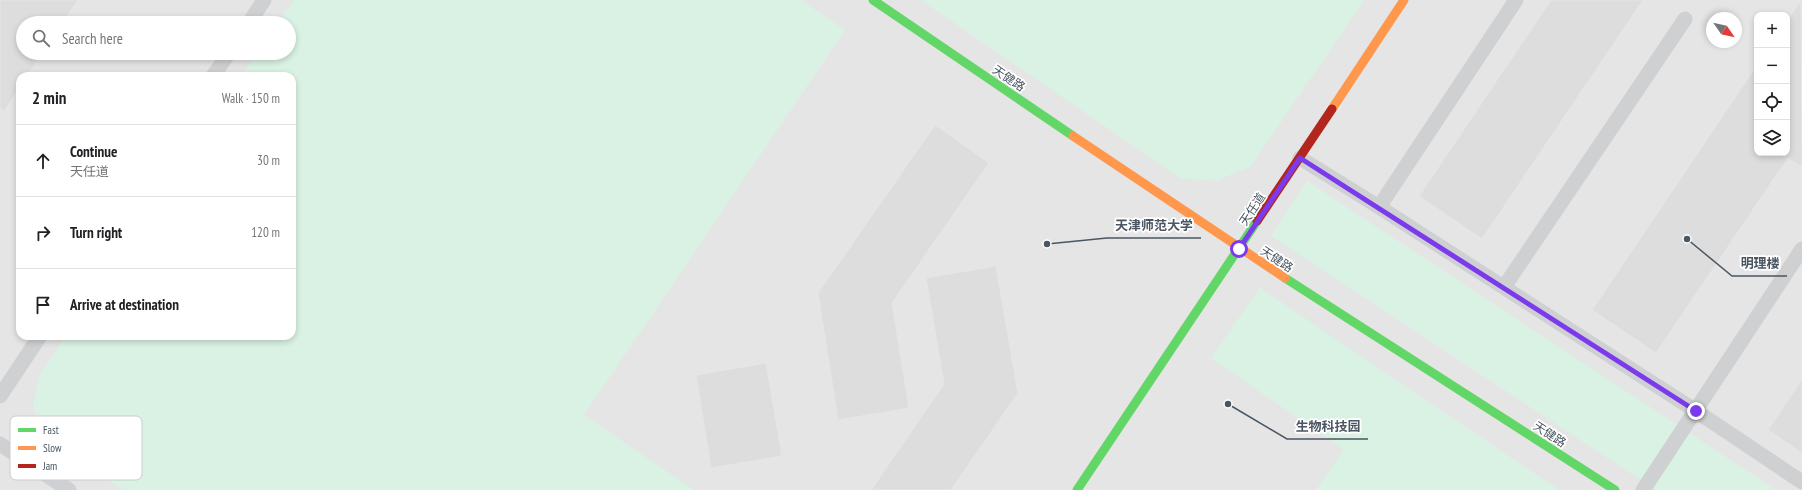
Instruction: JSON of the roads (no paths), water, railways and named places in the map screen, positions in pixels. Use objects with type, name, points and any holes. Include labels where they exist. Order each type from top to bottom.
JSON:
[{"type":"street","name":"天健路","points":[[873,0],[1239,249],[1615,490]]},
{"type":"street","name":"天任道","points":[[1078,490],[1404,0]]},
{"type":"lane","points":[[254,16],[264,0]]},
{"type":"lane","points":[[1379,207],[1516,0]]},
{"type":"lane","points":[[1504,287],[1685,20]]},
{"type":"lane","points":[[216,72],[224,60]]},
{"type":"lane","points":[[1300,158],[1504,287],[1696,411],[1802,482]]},
{"type":"lane","points":[[1643,490],[1802,249]]},
{"type":"lane","points":[[0,396],[37,340]]},
{"type":"lane","points":[[0,444],[10,451]]},
{"type":"lane","points":[[54,480],[69,490]]},
{"type":"place","name":"明理楼","points":[[1687,239]]},
{"type":"place","name":"天津师范大学","points":[[1047,244]]},
{"type":"place","name":"生物科技园","points":[[1228,404]]}]
